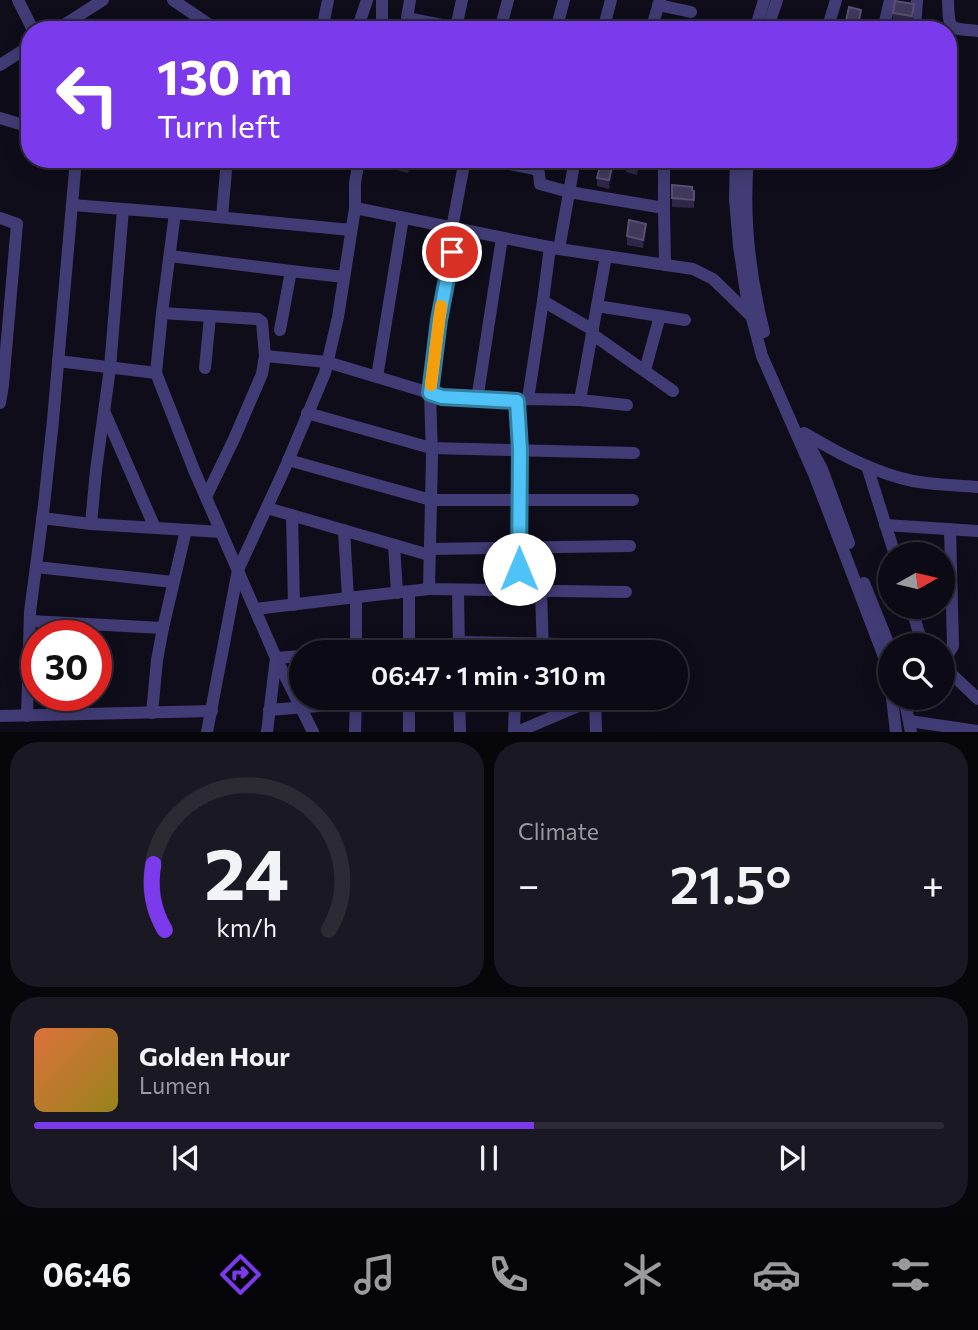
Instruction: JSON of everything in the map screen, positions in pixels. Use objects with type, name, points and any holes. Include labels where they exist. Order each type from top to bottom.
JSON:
[{"type":"street","points":[[18,0],[28,21]]},
{"type":"street","points":[[71,21],[103,0]]},
{"type":"street","points":[[173,0],[204,21]]},
{"type":"street","points":[[324,21],[328,0]]},
{"type":"street","points":[[360,21],[367,0]]},
{"type":"street","points":[[382,0],[382,21]]},
{"type":"street","points":[[410,0],[407,18],[422,21]]},
{"type":"street","points":[[462,21],[463,0]]},
{"type":"street","points":[[502,21],[508,0]]},
{"type":"street","points":[[558,21],[564,0]]},
{"type":"street","points":[[605,21],[611,0]]},
{"type":"street","points":[[758,21],[764,0]]},
{"type":"street","points":[[770,21],[777,0]]},
{"type":"street","points":[[829,21],[835,0]]},
{"type":"street","points":[[886,21],[890,0]]},
{"type":"street","points":[[916,21],[917,0]]},
{"type":"street","points":[[948,0],[948,21]]},
{"type":"street","points":[[654,21],[659,3],[691,12]]},
{"type":"street","points":[[957,29],[978,31]]},
{"type":"street","points":[[0,65],[21,52]]},
{"type":"street","points":[[0,118],[21,124]]},
{"type":"street","points":[[30,620],[75,168]]},
{"type":"street","points":[[222,217],[226,168]]},
{"type":"street","points":[[207,732],[238,570],[325,373],[338,317],[355,208],[357,168]]},
{"type":"street","points":[[429,589],[430,393],[464,168]]},
{"type":"street","points":[[530,168],[539,173],[540,184],[569,192],[664,208]]},
{"type":"street","points":[[520,590],[520,450],[523,400],[573,168]]},
{"type":"street","points":[[664,168],[665,265]]},
{"type":"street","points":[[736,168],[739,246],[762,356],[800,434],[822,469],[885,633]]},
{"type":"street","points":[[747,168],[748,228],[755,316]]},
{"type":"street","points":[[72,205],[351,230]]},
{"type":"street","points":[[91,524],[110,368],[123,208]]},
{"type":"street","points":[[355,208],[554,248],[693,269],[713,279],[755,316]]},
{"type":"street","points":[[175,213],[156,373],[206,497],[289,685]]},
{"type":"street","points":[[0,218],[17,224],[5,308],[0,403]]},
{"type":"street","points":[[377,377],[403,218]]},
{"type":"street","points":[[477,400],[502,238]]},
{"type":"street","points":[[170,256],[344,277]]},
{"type":"street","points":[[580,400],[606,256]]},
{"type":"street","points":[[280,330],[291,271]]},
{"type":"street","points":[[543,301],[593,332],[673,391]]},
{"type":"street","points":[[597,306],[685,320]]},
{"type":"street","points":[[162,313],[258,319],[262,322],[265,356],[262,374],[206,497]]},
{"type":"street","points":[[645,370],[660,316]]},
{"type":"street","points":[[205,368],[210,317]]},
{"type":"street","points":[[265,356],[327,362],[442,397],[477,400],[580,400],[627,405]]},
{"type":"street","points":[[58,361],[156,373]]},
{"type":"street","points":[[104,411],[155,528]]},
{"type":"street","points":[[307,413],[431,448],[634,453]]},
{"type":"street","points":[[800,434],[883,473],[914,481],[978,487]]},
{"type":"street","points":[[800,434],[878,641]]},
{"type":"street","points":[[288,460],[431,500],[633,500]]},
{"type":"street","points":[[867,466],[891,542]]},
{"type":"street","points":[[267,508],[394,545],[430,552],[630,546]]},
{"type":"street","points":[[292,515],[294,605]]},
{"type":"street","points":[[42,518],[91,524],[221,532]]},
{"type":"street","points":[[886,525],[978,531]]},
{"type":"street","points":[[950,529],[953,633]]},
{"type":"street","points":[[152,713],[157,660],[186,530]]},
{"type":"street","points":[[344,530],[352,598],[351,640]]},
{"type":"street","points":[[394,545],[408,640]]},
{"type":"street","points":[[36,567],[173,582]]},
{"type":"street","points":[[255,609],[429,589],[626,592]]},
{"type":"street","points":[[458,590],[459,640]]},
{"type":"street","points":[[541,591],[543,640]]},
{"type":"street","points":[[112,625],[163,628]]},
{"type":"street","points":[[276,658],[289,657]]},
{"type":"street","points":[[267,732],[276,658]]},
{"type":"street","points":[[955,676],[978,699]]},
{"type":"street","points":[[269,710],[289,708]]},
{"type":"street","points":[[0,716],[212,710]]},
{"type":"street","points":[[302,710],[313,732]]},
{"type":"street","points":[[355,732],[356,710]]},
{"type":"street","points":[[409,710],[409,732]]},
{"type":"street","points":[[459,710],[460,732]]},
{"type":"street","points":[[516,710],[515,732],[546,726],[575,710]]},
{"type":"street","points":[[595,710],[596,732]]},
{"type":"street","points":[[893,710],[896,732]]},
{"type":"street","points":[[27,711],[27,716]]},
{"type":"street","points":[[910,726],[978,730]]},
{"type":"building","points":[[895,1],[914,4],[912,16],[893,13]]},
{"type":"building","points":[[849,7],[861,10],[859,21],[846,21]]},
{"type":"building","points":[[600,168],[612,168],[609,180],[597,178]]},
{"type":"building","points":[[672,185],[692,187],[694,200],[672,198]]},
{"type":"building","points":[[629,220],[646,224],[643,240],[627,236]]},
{"type":"slow traffic","points":[[431,385],[441,306]]},
{"type":"route","points":[[452,252],[439,320],[430,393],[442,397],[517,401],[520,450],[519,569]]}]
